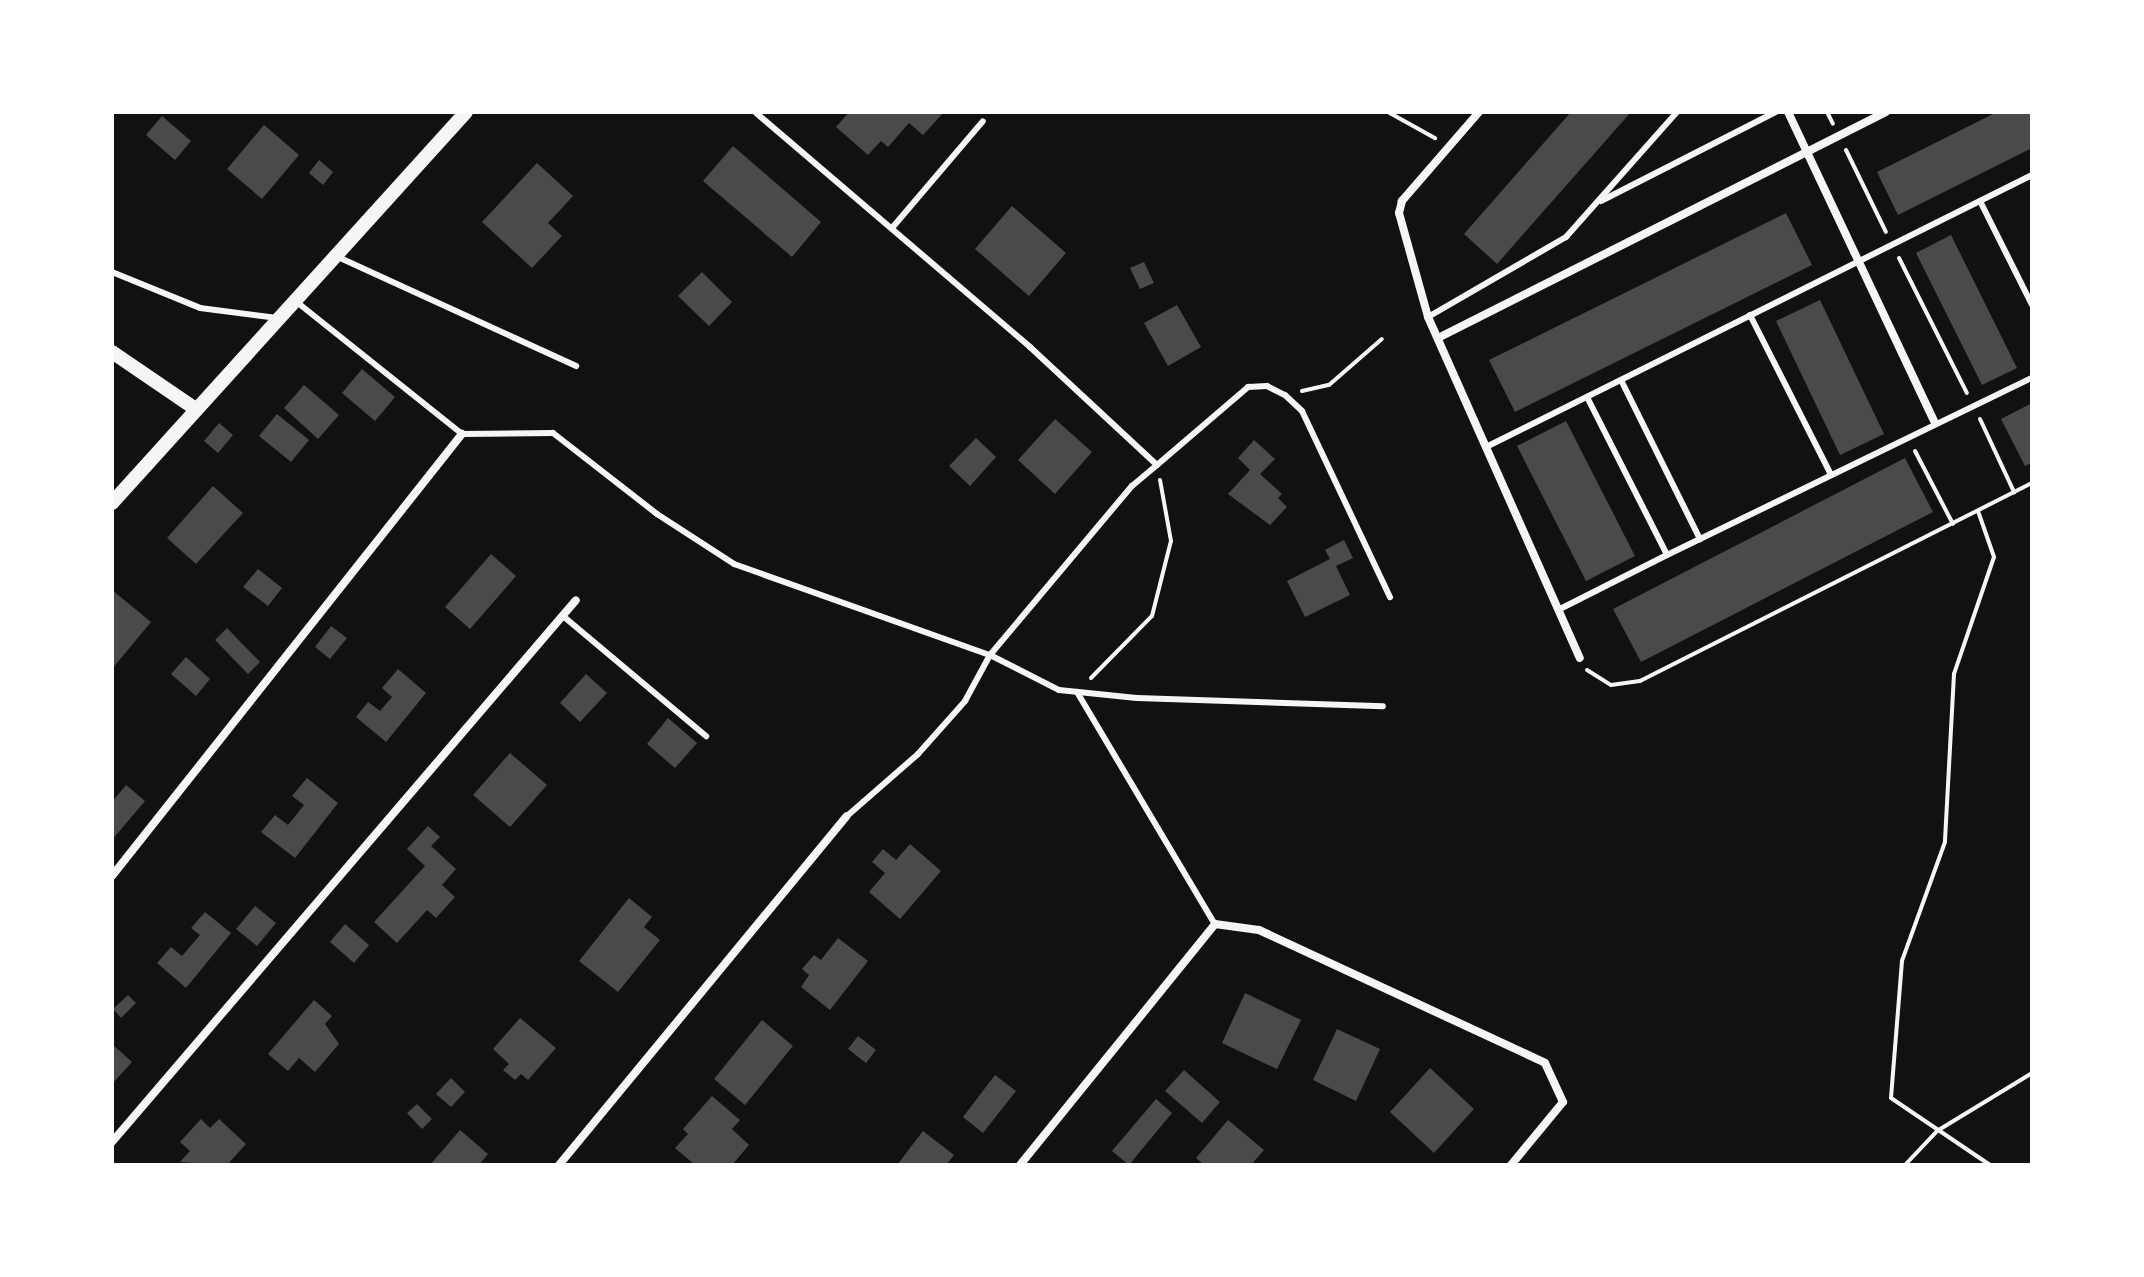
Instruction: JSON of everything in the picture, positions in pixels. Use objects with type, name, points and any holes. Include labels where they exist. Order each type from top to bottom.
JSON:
[{"type":"street","points":[[112,503],[194,408],[298,303],[466,112]]},
{"type":"street","points":[[1479,112],[1399,206],[1428,317],[1580,658]]},
{"type":"street","points":[[1788,112],[1934,421]]},
{"type":"street","points":[[1438,338],[1886,112]]},
{"type":"street","points":[[112,352],[194,408]]},
{"type":"street","points":[[112,876],[462,434]]},
{"type":"street","points":[[112,1142],[576,600]]},
{"type":"street","points":[[559,1165],[847,816]]},
{"type":"street","points":[[1020,1165],[1215,924],[1259,930],[1545,1063],[1563,1102],[1511,1165]]},
{"type":"lane","points":[[755,112],[1030,347],[1157,465]]},
{"type":"lane","points":[[1428,317],[1566,237],[1677,112]]},
{"type":"lane","points":[[1596,203],[1776,112]]},
{"type":"lane","points":[[892,228],[983,121]]},
{"type":"lane","points":[[1486,447],[1859,260],[2031,178]]},
{"type":"lane","points":[[1980,201],[2032,305]]},
{"type":"lane","points":[[338,257],[576,366]]},
{"type":"lane","points":[[112,272],[200,308],[282,319]]},
{"type":"lane","points":[[298,303],[462,434],[553,433],[657,514],[734,564],[990,655],[1059,690],[1341,708],[1383,706]]},
{"type":"lane","points":[[1750,315],[1830,473]]},
{"type":"lane","points":[[1558,610],[1934,421],[1974,407],[2032,378]]},
{"type":"lane","points":[[1621,380],[1700,539]]},
{"type":"lane","points":[[847,816],[918,754],[965,701],[990,655],[1132,486],[1248,387],[1267,386],[1285,395],[1302,411],[1390,597]]},
{"type":"lane","points":[[1587,397],[1667,555]]},
{"type":"lane","points":[[563,616],[706,736]]},
{"type":"lane","points":[[1077,692],[1215,924]]},
{"type":"path","points":[[1388,112],[1449,146]]},
{"type":"path","points":[[1827,112],[2014,492]]},
{"type":"path","points":[[1285,395],[1329,385],[1382,339]]},
{"type":"path","points":[[1906,435],[1953,524]]},
{"type":"path","points":[[1077,692],[1152,616],[1171,541],[1157,465]]},
{"type":"path","points":[[1580,658],[1591,676],[1611,685],[1640,681],[2032,483]]},
{"type":"path","points":[[1978,511],[1994,557],[1954,674],[1945,842],[1902,961],[1891,1098],[1990,1165]]},
{"type":"path","points":[[1905,1165],[1937,1131],[2032,1073]]},
{"type":"building","points":[[849,112],[944,112],[923,135],[909,123],[888,147],[881,141],[868,155],[836,127]]},
{"type":"building","points":[[1571,112],[1631,112],[1497,264],[1464,234]]},
{"type":"building","points":[[1997,112],[2032,112],[2032,148],[1898,215],[1877,172]]},
{"type":"building","points":[[162,116],[191,141],[175,160],[146,135]]},
{"type":"building","points":[[264,125],[299,155],[262,199],[227,169]]},
{"type":"building","points":[[733,146],[821,222],[792,257],[703,181]]},
{"type":"building","points":[[319,160],[333,172],[323,185],[309,173]]},
{"type":"building","points":[[537,163],[573,196],[548,223],[562,236],[532,268],[482,222]]},
{"type":"building","points":[[1012,206],[1066,253],[1029,296],[975,249]]},
{"type":"building","points":[[1786,213],[1812,265],[1515,412],[1489,360]]},
{"type":"building","points":[[1951,235],[2017,368],[1982,385],[1916,253]]},
{"type":"building","points":[[1144,262],[1154,283],[1140,289],[1130,268]]},
{"type":"building","points":[[702,272],[732,302],[709,326],[678,296]]},
{"type":"building","points":[[1820,300],[1884,434],[1840,455],[1776,321]]},
{"type":"building","points":[[1177,305],[1201,347],[1168,366],[1144,323]]},
{"type":"building","points":[[362,369],[395,397],[375,421],[342,393]]},
{"type":"building","points":[[304,385],[339,415],[318,439],[284,408]]},
{"type":"building","points":[[2032,403],[2032,463],[2025,466],[2001,419]]},
{"type":"building","points":[[277,414],[309,440],[291,462],[259,436]]},
{"type":"building","points":[[1055,419],[1092,452],[1055,494],[1018,460]]},
{"type":"building","points":[[1566,421],[1635,556],[1586,581],[1517,446]]},
{"type":"building","points":[[219,423],[233,435],[218,453],[204,441]]},
{"type":"building","points":[[976,438],[996,457],[970,486],[949,466]]},
{"type":"building","points":[[1254,440],[1275,459],[1260,474],[1282,494],[1278,498],[1287,507],[1270,525],[1228,494],[1250,470],[1238,458]]},
{"type":"building","points":[[1905,458],[1933,512],[1641,662],[1613,609]]},
{"type":"building","points":[[213,486],[243,513],[196,564],[167,538]]},
{"type":"building","points":[[1344,540],[1353,558],[1336,566],[1350,595],[1305,617],[1287,581],[1330,559],[1325,550]]},
{"type":"building","points":[[491,554],[516,576],[470,629],[445,607]]},
{"type":"building","points":[[258,569],[282,588],[268,606],[243,587]]},
{"type":"building","points":[[112,590],[151,622],[112,669]]},
{"type":"building","points":[[331,626],[347,638],[330,659],[315,647]]},
{"type":"building","points":[[227,628],[260,662],[248,674],[215,640]]},
{"type":"building","points":[[186,657],[210,679],[196,696],[171,674]]},
{"type":"building","points":[[398,669],[426,693],[386,742],[356,717],[368,702],[380,711],[392,697],[382,688]]},
{"type":"building","points":[[586,674],[607,693],[580,722],[560,703]]},
{"type":"building","points":[[668,718],[697,743],[675,768],[647,744]]},
{"type":"building","points":[[510,753],[547,785],[510,827],[473,795]]},
{"type":"building","points":[[307,778],[338,803],[295,858],[261,832],[275,815],[288,825],[304,805],[292,796]]},
{"type":"building","points":[[126,785],[145,801],[112,840],[112,802]]},
{"type":"building","points":[[428,826],[440,837],[431,846],[456,869],[442,885],[455,897],[436,918],[427,910],[397,943],[374,922],[425,866],[407,849]]},
{"type":"building","points":[[910,844],[941,871],[900,919],[869,892],[885,873],[872,862],[883,849],[896,860]]},
{"type":"building","points":[[629,898],[652,917],[644,927],[660,940],[618,992],[579,961]]},
{"type":"building","points":[[255,906],[276,923],[257,946],[236,929]]},
{"type":"building","points":[[205,912],[231,933],[186,988],[157,963],[171,947],[182,956],[200,935],[191,928]]},
{"type":"building","points":[[345,924],[369,945],[354,963],[330,942]]},
{"type":"building","points":[[838,938],[868,961],[830,1010],[801,987],[809,975],[802,969],[814,955],[821,960]]},
{"type":"building","points":[[1245,993],[1301,1020],[1277,1069],[1222,1043]]},
{"type":"building","points":[[128,995],[136,1003],[121,1018],[113,1009]]},
{"type":"building","points":[[314,1000],[332,1016],[325,1024],[339,1044],[315,1072],[299,1058],[288,1071],[268,1054]]},
{"type":"building","points":[[520,1018],[556,1048],[528,1080],[521,1074],[515,1080],[503,1070],[509,1064],[493,1049]]},
{"type":"building","points":[[762,1020],[793,1046],[745,1105],[714,1079]]},
{"type":"building","points":[[1337,1029],[1380,1049],[1356,1101],[1313,1080]]},
{"type":"building","points":[[858,1036],[876,1050],[866,1063],[848,1049]]},
{"type":"building","points":[[112,1044],[132,1062],[112,1084]]},
{"type":"building","points":[[1430,1068],[1474,1109],[1434,1153],[1390,1112]]},
{"type":"building","points":[[1184,1070],[1220,1102],[1202,1123],[1165,1091]]},
{"type":"building","points":[[995,1075],[1016,1091],[983,1133],[963,1117]]},
{"type":"building","points":[[451,1078],[465,1092],[451,1107],[436,1094]]},
{"type":"building","points":[[712,1096],[740,1120],[732,1129],[749,1145],[732,1165],[695,1165],[675,1148],[688,1134],[683,1129]]},
{"type":"building","points":[[1156,1099],[1172,1113],[1129,1165],[1112,1151]]},
{"type":"building","points":[[417,1104],[432,1119],[422,1129],[407,1113]]},
{"type":"building","points":[[201,1119],[210,1128],[219,1119],[246,1144],[227,1165],[180,1162],[190,1151],[180,1142]]},
{"type":"building","points":[[1228,1120],[1264,1150],[1251,1165],[1204,1165],[1196,1158]]},
{"type":"building","points":[[460,1130],[488,1154],[479,1165],[430,1165]]},
{"type":"building","points":[[923,1131],[954,1155],[946,1165],[897,1165]]}]
